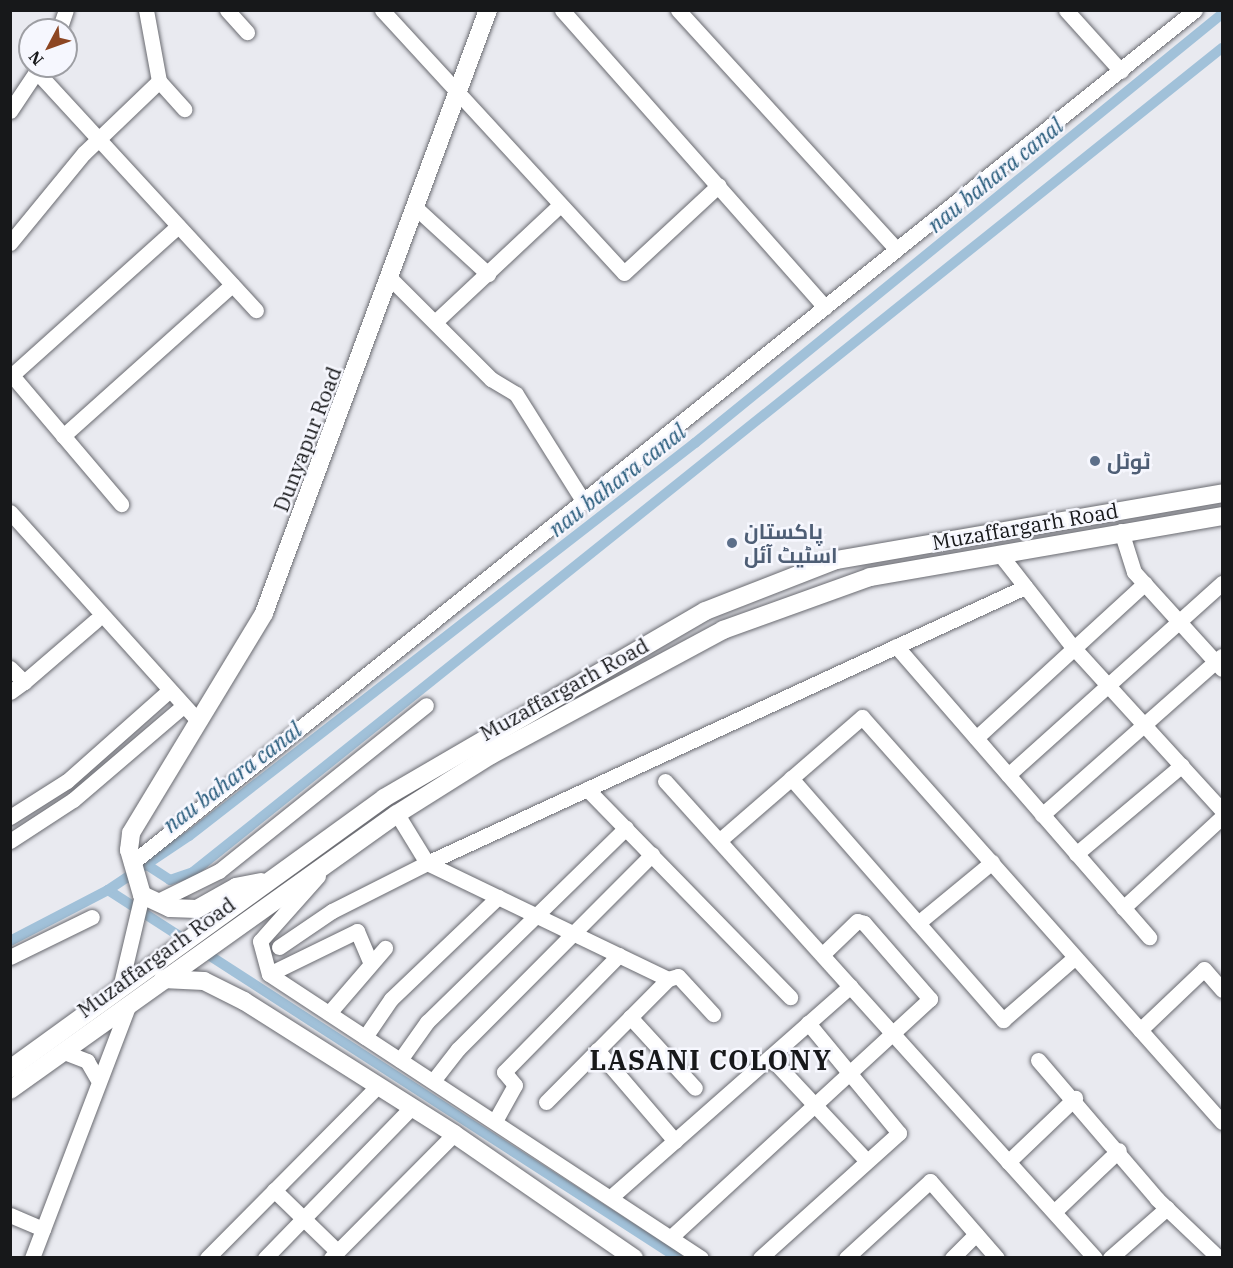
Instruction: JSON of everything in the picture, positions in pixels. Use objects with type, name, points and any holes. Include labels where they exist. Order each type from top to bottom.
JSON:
[{"type":"main road","name":"Dunyapur Road","points":[[144,897],[132,863],[131,833],[264,613],[488,10]]},
{"type":"main road","name":"Muzaffargarh Road","points":[[10,1090],[64,1052],[124,996],[166,952],[384,798],[705,611],[836,560],[1222,493]]},
{"type":"main road","name":"Muzaffargarh Road","points":[[124,996],[163,979],[332,857],[396,814],[533,732],[723,630],[870,577],[1121,531],[1222,516]]},
{"type":"main road","points":[[523,716],[533,732]]},
{"type":"main road","points":[[144,897],[188,911],[236,887],[268,881]]},
{"type":"main road","points":[[163,979],[204,981],[244,1001],[454,1134],[634,1257]]},
{"type":"main road","points":[[14,1061],[124,996]]},
{"type":"street","points":[[146,10],[159,81],[184,109]]},
{"type":"street","points":[[228,10],[247,32]]},
{"type":"street","points":[[382,10],[559,206],[624,273],[719,185]]},
{"type":"street","points":[[562,10],[825,307]]},
{"type":"street","points":[[678,10],[896,249]]},
{"type":"street","points":[[1066,10],[1121,71]]},
{"type":"street","points":[[132,863],[1195,10]]},
{"type":"street","points":[[10,111],[31,78]]},
{"type":"street","points":[[47,78],[98,138],[256,310]]},
{"type":"street","points":[[10,243],[98,138],[159,81]]},
{"type":"street","points":[[435,321],[559,206]]},
{"type":"street","points":[[416,208],[488,274]]},
{"type":"street","points":[[121,504],[11,374],[178,226]]},
{"type":"street","points":[[390,278],[491,379],[516,394],[583,501]]},
{"type":"street","points":[[63,436],[232,285]]},
{"type":"street","points":[[10,512],[180,709],[198,721]]},
{"type":"street","points":[[10,527],[95,621],[166,693]]},
{"type":"street","points":[[1042,815],[1142,722],[1220,662],[1134,572],[1121,531]]},
{"type":"street","points":[[999,554],[1072,646],[1221,806],[1123,908]]},
{"type":"street","points":[[1008,776],[1179,619],[1222,583]]},
{"type":"street","points":[[976,738],[1072,646],[1145,584]]},
{"type":"street","points":[[279,947],[332,911],[427,862],[1025,587]]},
{"type":"street","points":[[10,692],[95,621]]},
{"type":"street","points":[[896,646],[1149,937]]},
{"type":"street","points":[[10,668],[24,681]]},
{"type":"street","points":[[10,817],[67,781],[166,693]]},
{"type":"street","points":[[32,1257],[124,996],[135,923],[144,897],[219,871],[426,705]]},
{"type":"street","points":[[10,841],[73,800],[180,709]]},
{"type":"street","points":[[720,840],[862,717],[992,862],[1073,959],[1222,1122]]},
{"type":"street","points":[[1076,854],[1182,765]]},
{"type":"street","points":[[791,778],[1004,1020],[1073,959]]},
{"type":"street","points":[[665,782],[720,840],[891,1033],[1095,1257]]},
{"type":"street","points":[[587,789],[790,998]]},
{"type":"street","points":[[396,814],[427,862],[668,979]]},
{"type":"street","points":[[400,1059],[427,1022],[626,828]]},
{"type":"street","points":[[433,1081],[573,933],[652,854]]},
{"type":"street","points":[[332,857],[260,941],[269,974],[701,1257]]},
{"type":"street","points":[[918,923],[992,862]]},
{"type":"street","points":[[365,1037],[391,999],[498,897]]},
{"type":"street","points":[[10,957],[92,917]]},
{"type":"street","points":[[671,1237],[931,995],[864,923],[858,921],[823,954]]},
{"type":"street","points":[[269,974],[357,931],[370,962]]},
{"type":"street","points":[[328,1013],[370,962],[385,948]]},
{"type":"street","points":[[495,1121],[515,1085],[504,1072],[620,955]]},
{"type":"street","points":[[1140,1030],[1204,969],[1222,990]]},
{"type":"street","points":[[546,1102],[668,979],[678,976],[713,1014]]},
{"type":"street","points":[[611,1197],[850,986]]},
{"type":"street","points":[[630,1017],[695,1088]]},
{"type":"street","points":[[760,1257],[899,1133],[808,1023]]},
{"type":"street","points":[[597,1050],[675,1141]]},
{"type":"street","points":[[64,1052],[87,1061],[97,1078]]},
{"type":"street","points":[[770,1057],[867,1161]]},
{"type":"street","points":[[1038,1060],[1075,1098],[1167,1208],[1209,1254]]},
{"type":"street","points":[[207,1257],[378,1086]]},
{"type":"street","points":[[1008,1162],[1075,1098]]},
{"type":"street","points":[[265,1257],[412,1107]]},
{"type":"street","points":[[274,1190],[303,1218],[334,1254],[454,1134]]},
{"type":"street","points":[[1054,1210],[1119,1150]]},
{"type":"street","points":[[846,1257],[926,1181],[997,1257]]},
{"type":"street","points":[[1110,1257],[1167,1208]]},
{"type":"street","points":[[10,1215],[43,1228]]},
{"type":"street","points":[[952,1257],[976,1234]]},
{"type":"waterway","name":"nau bahara canal","points":[[10,941],[108,890],[189,836],[695,443],[1222,14]]},
{"type":"waterway","points":[[144,863],[170,880],[193,872],[1222,48]]},
{"type":"waterway","points":[[108,890],[678,1258]]},
{"type":"place","name":"ٹوٹل","points":[[1095,461]]},
{"type":"place","name":"پاکستان اسٹیٹ آئل","points":[[732,543]]},
{"type":"district","name":"LASANI COLONY","points":[[711,1060]]}]
